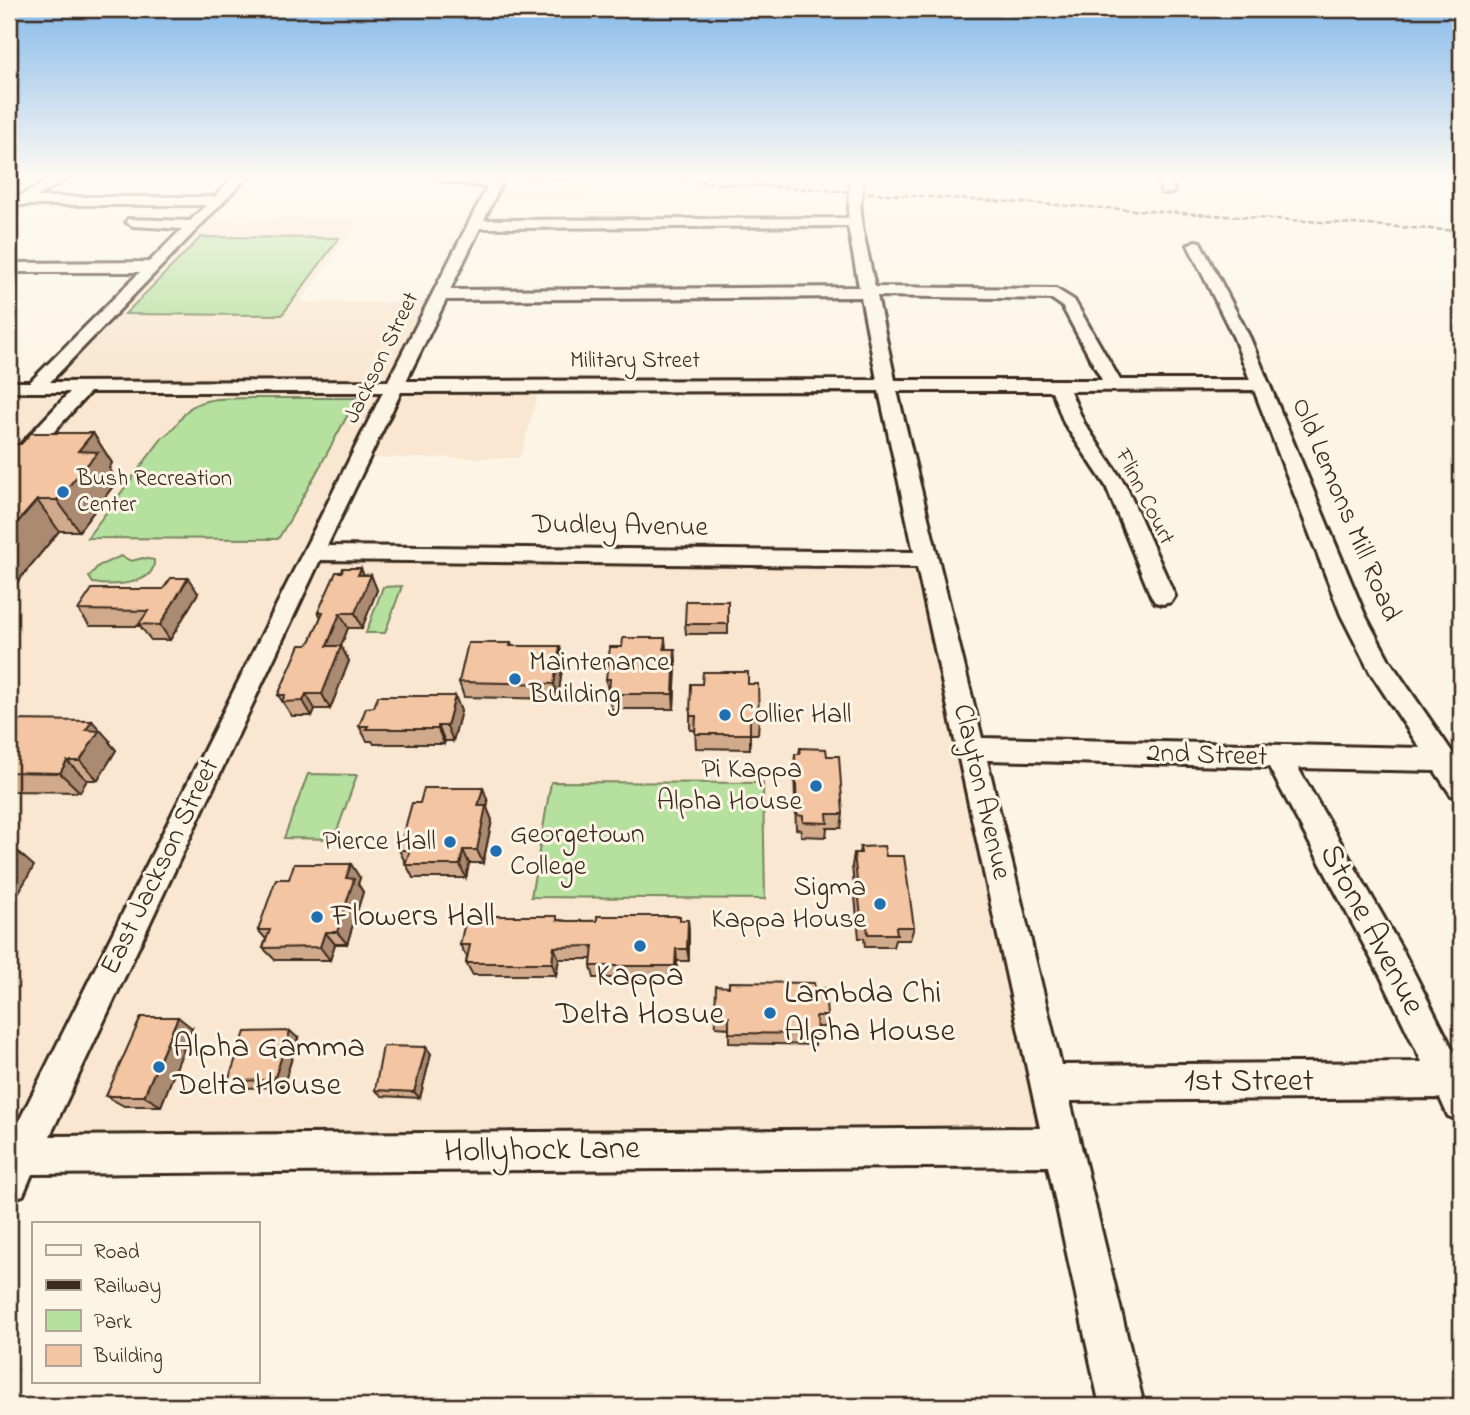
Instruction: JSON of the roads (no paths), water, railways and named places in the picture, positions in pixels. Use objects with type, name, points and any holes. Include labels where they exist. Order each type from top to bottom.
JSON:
[{"type":"street","points":[[35,387],[176,243]]},
{"type":"street","name":"Jackson Street","points":[[312,554],[466,243]]},
{"type":"street","name":"Clayton Avenue","points":[[860,243],[887,384],[1122,1406]]},
{"type":"street","name":"Old Lemons Mill Road","points":[[1195,245],[1242,338],[1353,615],[1379,665],[1461,787]]},
{"type":"street","points":[[9,267],[153,267]]},
{"type":"street","points":[[440,295],[974,291],[1060,295],[1068,303],[1114,385]]},
{"type":"street","name":"Flinn Court","points":[[1059,385],[1074,423],[1116,486],[1163,596]]},
{"type":"street","name":"Military Street","points":[[9,387],[1261,385]]},
{"type":"street","points":[[9,469],[85,387]]},
{"type":"street","name":"Dudley Avenue","points":[[312,554],[927,560]]},
{"type":"street","name":"East Jackson Street","points":[[15,1168],[312,554]]},
{"type":"street","name":"2nd Street","points":[[971,749],[1443,760]]},
{"type":"street","name":"Stone Avenue","points":[[1278,758],[1392,964],[1456,1092]]},
{"type":"street","name":"1st Street","points":[[1048,1083],[1456,1092]]},
{"type":"street","name":"Hollyhock Lane","points":[[15,1168],[1062,1147]]},
{"type":"place","name":"Bush Recreation Center","points":[[63,492]]},
{"type":"place","name":"Maintenance Building","points":[[515,679]]},
{"type":"place","name":"Collier Hall","points":[[725,715]]},
{"type":"place","name":"Pi Kappa Alpha House","points":[[816,786]]},
{"type":"place","name":"Pierce Hall","points":[[450,842]]},
{"type":"place","name":"Georgetown College","points":[[496,851]]},
{"type":"place","name":"Sigma Kappa House","points":[[880,904]]},
{"type":"place","name":"Flowers Hall","points":[[317,917]]},
{"type":"place","name":"Kappa Delta Hosue","points":[[640,946]]},
{"type":"place","name":"Lambda Chi Alpha House","points":[[770,1013]]},
{"type":"place","name":"Alpha Gamma Delta House","points":[[159,1067]]}]
